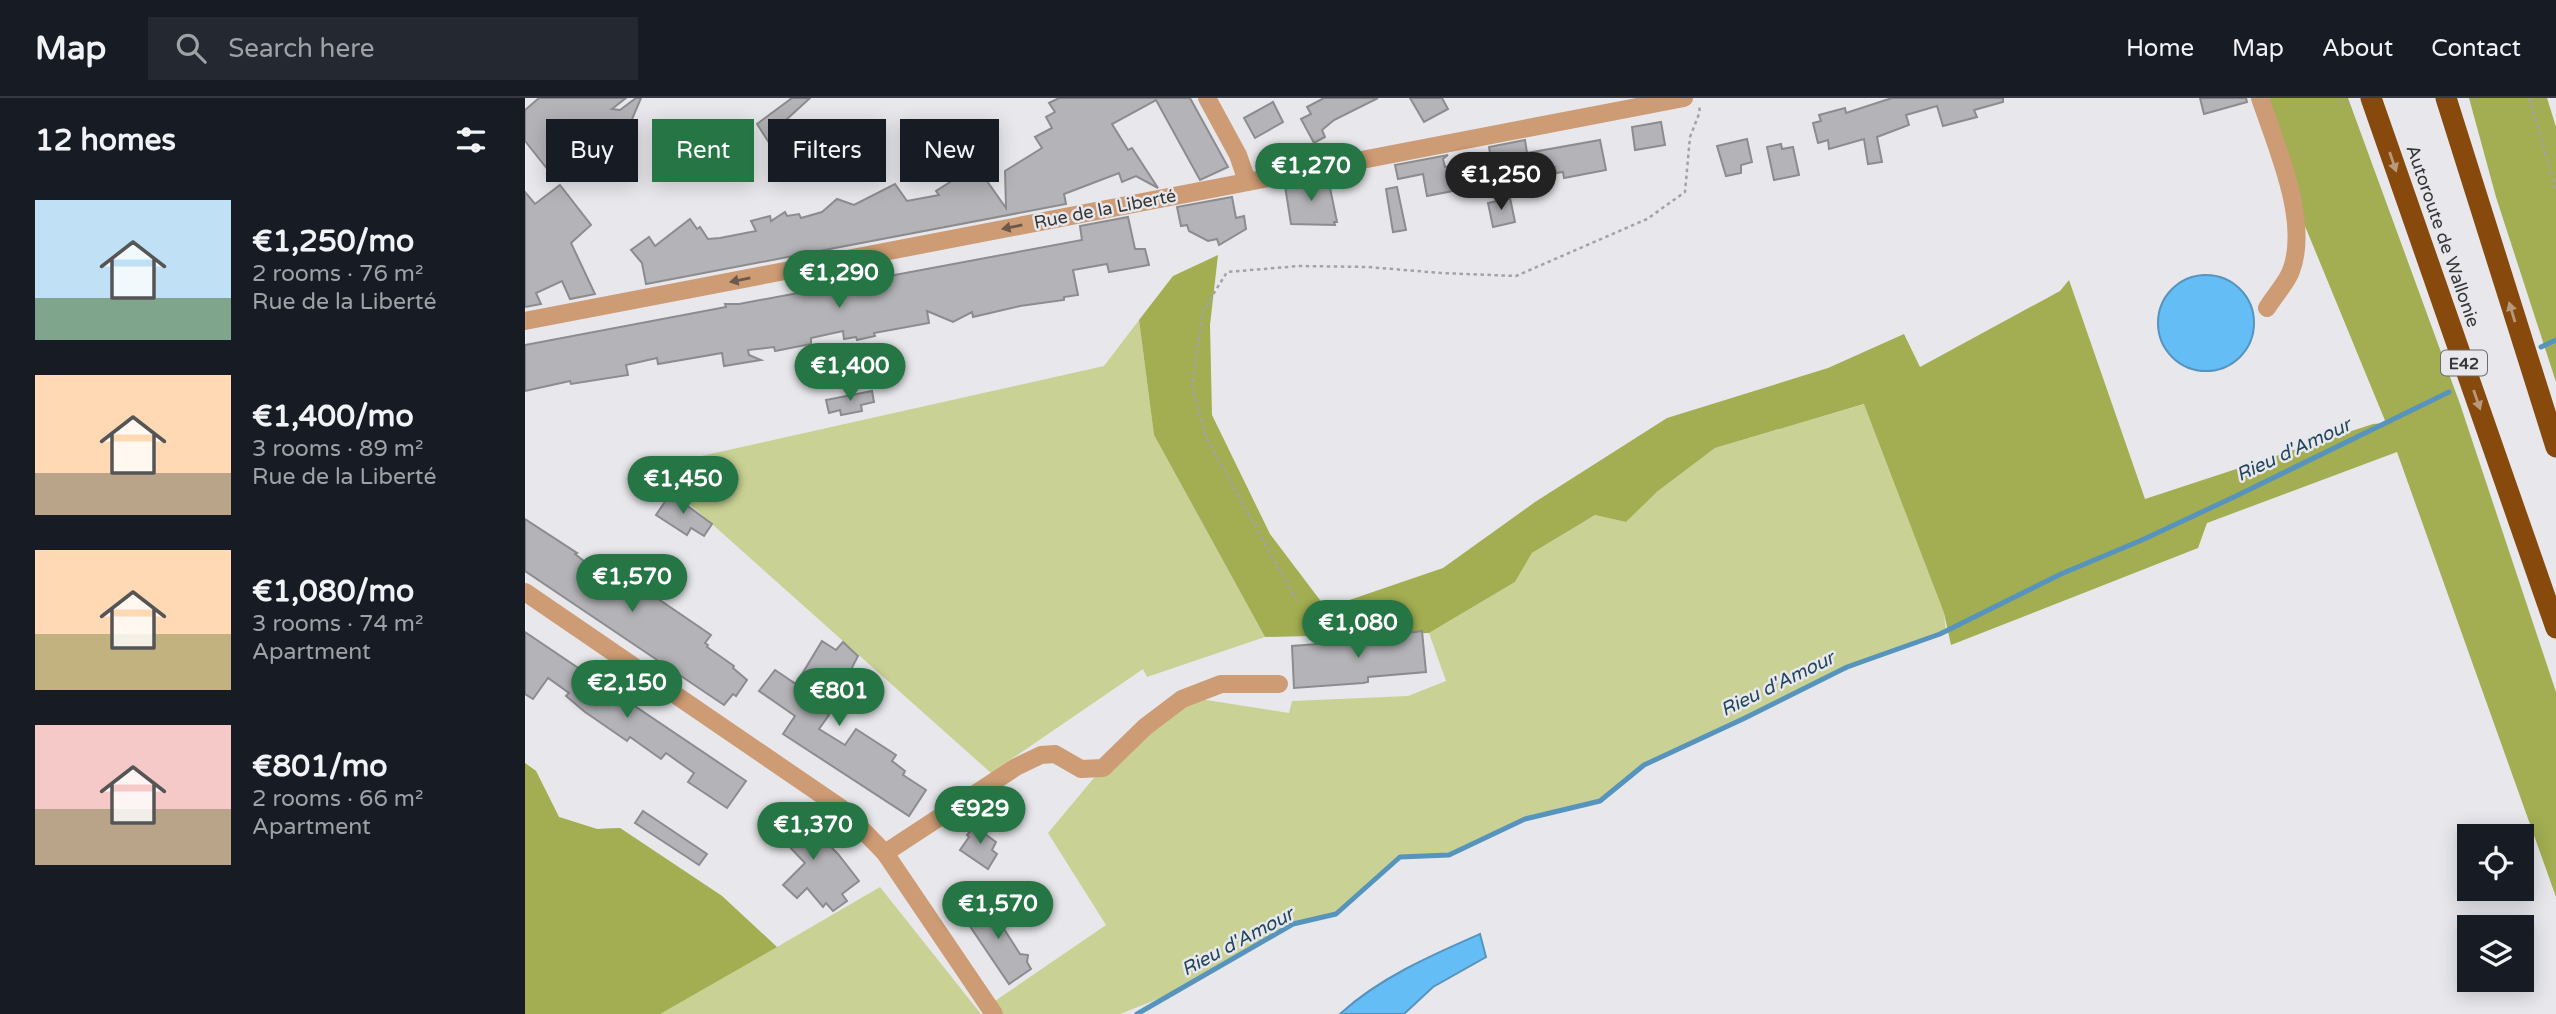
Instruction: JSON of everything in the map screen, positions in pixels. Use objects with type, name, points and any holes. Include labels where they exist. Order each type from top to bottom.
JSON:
[{"type":"highway","name":"Autoroute de Wallonie","points":[[2371,98],[2556,628]]},
{"type":"highway","points":[[2446,98],[2556,447]]},
{"type":"street","points":[[1207,98],[1238,155],[1247,181]]},
{"type":"street","name":"Rue de la Liberté","points":[[525,321],[1684,98]]},
{"type":"street","points":[[2260,98],[2291,192],[2296,236],[2291,271],[2267,307]]},
{"type":"street","points":[[525,592],[841,808],[885,853],[994,1014]]},
{"type":"street","points":[[885,853],[1016,767],[1041,755],[1055,754],[1081,769],[1103,768],[1145,727],[1182,699],[1221,684],[1279,684]]},
{"type":"path","points":[[1297,601],[1206,437],[1192,385],[1203,311],[1227,272],[1299,266],[1368,267],[1516,276],[1647,219],[1685,192],[1690,137],[1699,114],[1699,98]]},
{"type":"path","points":[[2529,98],[2556,189]]},
{"type":"green space","points":[[2264,98],[2348,98],[2460,404],[2556,692],[2556,897],[2534,835],[2534,824],[2530,824],[2397,452],[2207,523],[2198,548],[1951,645],[1944,613],[1864,404],[1715,448],[1658,491],[1626,522],[1595,515],[1532,553],[1515,582],[1429,633],[1265,637],[1154,435],[1139,320],[1173,276],[1218,255],[1210,325],[1212,415],[1270,534],[1326,608],[1443,568],[1535,502],[1667,418],[1828,368],[1904,334],[1920,367],[2060,291],[2069,280],[2145,499],[2373,424],[2386,423],[2291,192]]},
{"type":"green space","points":[[2469,98],[2547,98],[2556,127],[2556,382],[2496,197]]},
{"type":"green space","points":[[1139,320],[1154,435],[1265,637],[1147,677],[1143,669],[991,773],[675,491],[697,457],[1104,366]]},
{"type":"green space","points":[[1865,404],[1944,613],[1946,631],[1814,683],[1644,765],[1600,801],[1520,822],[1449,855],[1400,857],[1336,914],[1293,924],[1171,994],[1120,1014],[999,1014],[992,1003],[1106,925],[1048,833],[1093,779],[1187,697],[1289,713],[1292,701],[1408,696],[1446,681],[1429,633],[1515,582],[1532,553],[1595,515],[1626,522],[1658,491],[1715,448]]},
{"type":"green space","points":[[525,763],[536,771],[559,817],[597,829],[620,828],[722,896],[777,947],[880,887],[981,1014],[525,1014]]},
{"type":"green space","points":[[525,763],[536,771],[559,817],[597,829],[620,828],[722,896],[777,947],[660,1014],[525,1014]]},
{"type":"water","points":[[2206,275],[2224,279],[2240,289],[2250,305],[2254,323],[2250,341],[2240,357],[2224,367],[2206,371],[2188,367],[2172,357],[2162,341],[2158,323],[2162,305],[2172,289],[2188,279]]},
{"type":"water","points":[[1480,934],[1486,957],[1433,987],[1404,1014],[1340,1014],[1389,978]]},
{"type":"building","points":[[539,98],[626,98],[612,109],[620,110],[636,98],[641,98],[632,119],[546,119],[546,167],[525,141],[525,110]]},
{"type":"building","points":[[792,98],[810,98],[787,119],[768,119],[768,141],[757,124]]},
{"type":"building","points":[[1059,98],[1190,98],[1228,167],[1200,180],[1156,100],[1112,124],[1128,150],[1132,148],[1158,188],[1136,176],[1122,182],[1119,173],[1064,194],[1066,204],[646,284],[642,263],[631,250],[649,237],[655,246],[690,219],[708,239],[720,238],[756,231],[751,221],[770,216],[771,221],[785,212],[787,216],[799,214],[801,218],[822,212],[837,199],[854,205],[895,184],[907,201],[939,195],[936,191],[950,182],[988,182],[1006,208],[1005,171],[1042,148],[1035,137],[1052,128],[1046,117],[1055,112],[1049,103]]},
{"type":"building","points":[[1324,98],[1378,98],[1334,120],[1322,130],[1325,137],[1314,143],[1301,119],[1311,114],[1307,107]]},
{"type":"building","points":[[1410,98],[1442,98],[1448,109],[1424,122]]},
{"type":"building","points":[[1892,98],[2003,98],[2003,102],[1974,110],[1977,117],[1943,126],[1937,106],[1906,115],[1909,125],[1877,137],[1882,162],[1868,164],[1864,139],[1829,149],[1828,140],[1818,143],[1813,123],[1821,121],[1819,115],[1845,108],[1846,113]]},
{"type":"building","points":[[2200,98],[2246,98],[2247,102],[2204,114]]},
{"type":"building","points":[[1273,102],[1283,122],[1255,138],[1244,118]]},
{"type":"building","points":[[1661,122],[1665,145],[1635,150],[1632,127]]},
{"type":"building","points":[[1747,139],[1752,162],[1741,165],[1741,173],[1726,176],[1717,146]]},
{"type":"building","points":[[1525,140],[1527,153],[1600,140],[1606,170],[1564,178],[1563,172],[1556,173],[1555,167],[1534,171],[1533,166],[1487,173],[1489,184],[1427,196],[1423,174],[1398,179],[1395,165],[1448,155],[1443,159],[1445,167],[1491,159],[1489,147]]},
{"type":"building","points":[[1781,144],[1782,149],[1793,147],[1799,175],[1774,180],[1767,147]]},
{"type":"building","points":[[1328,178],[1337,222],[1334,222],[1335,225],[1291,224],[1285,186]]},
{"type":"building","points":[[560,185],[591,225],[571,243],[595,294],[570,299],[562,281],[536,293],[541,304],[525,307],[525,192],[535,204]]},
{"type":"building","points":[[1397,187],[1406,230],[1393,232],[1386,189]]},
{"type":"building","points":[[1232,197],[1236,218],[1244,216],[1246,229],[1219,245],[1217,239],[1208,241],[1189,231],[1187,225],[1181,226],[1177,207]]},
{"type":"building","points":[[1510,198],[1515,222],[1493,227],[1488,203]]},
{"type":"building","points":[[1128,217],[1135,249],[1145,249],[1149,265],[1109,272],[1107,264],[1073,270],[1078,295],[1064,297],[1064,300],[1020,306],[973,317],[972,312],[953,322],[927,311],[929,323],[874,333],[875,336],[857,340],[856,337],[844,339],[843,331],[811,338],[811,344],[775,351],[774,347],[748,350],[749,355],[761,360],[724,366],[722,353],[658,364],[657,358],[626,365],[628,375],[571,384],[570,381],[525,391],[525,345],[726,307],[725,304],[739,304],[1082,240],[1080,226]]},
{"type":"building","points":[[872,391],[874,402],[861,405],[862,411],[841,415],[840,410],[829,413],[826,400]]},
{"type":"building","points":[[673,490],[683,499],[681,501],[712,524],[704,536],[691,528],[687,535],[656,515]]},
{"type":"building","points":[[525,519],[577,553],[575,554],[600,573],[605,566],[627,581],[629,579],[711,635],[705,643],[707,647],[734,666],[747,680],[736,696],[733,694],[724,705],[525,571]]},
{"type":"building","points":[[1422,631],[1426,672],[1368,677],[1368,682],[1363,683],[1294,688],[1292,646],[1357,641]]},
{"type":"building","points":[[525,632],[746,781],[727,808],[688,782],[694,773],[666,753],[661,759],[630,737],[627,741],[585,712],[566,696],[569,693],[548,678],[533,699],[525,694]]},
{"type":"building","points":[[822,641],[836,650],[843,642],[858,656],[842,687],[840,686],[823,711],[829,715],[819,729],[845,745],[856,729],[896,755],[892,761],[905,771],[903,775],[926,790],[909,816],[783,734],[795,716],[759,691],[775,670],[796,684]]},
{"type":"building","points":[[784,807],[811,827],[838,854],[859,881],[842,894],[847,901],[833,911],[826,903],[823,907],[807,888],[797,898],[783,885],[805,863],[784,841],[782,844],[765,830]]},
{"type":"building","points":[[643,811],[707,854],[699,865],[635,823]]},
{"type":"building","points":[[979,821],[989,829],[985,834],[996,842],[992,850],[997,854],[988,869],[960,850],[969,837],[967,835]]},
{"type":"building","points":[[988,900],[997,914],[1002,911],[1009,923],[1004,929],[1020,954],[1028,955],[1027,962],[1031,969],[1009,984],[963,916]]},
{"type":"waterway","name":"Rieu d'Amour","points":[[2541,347],[2556,340]]},
{"type":"waterway","name":"Rieu d'Amour","points":[[1137,1014],[1293,924],[1336,914],[1400,857],[1449,855],[1525,819],[1600,801],[1644,765],[1847,667],[1940,634],[2061,574],[2234,497],[2449,392]]}]
